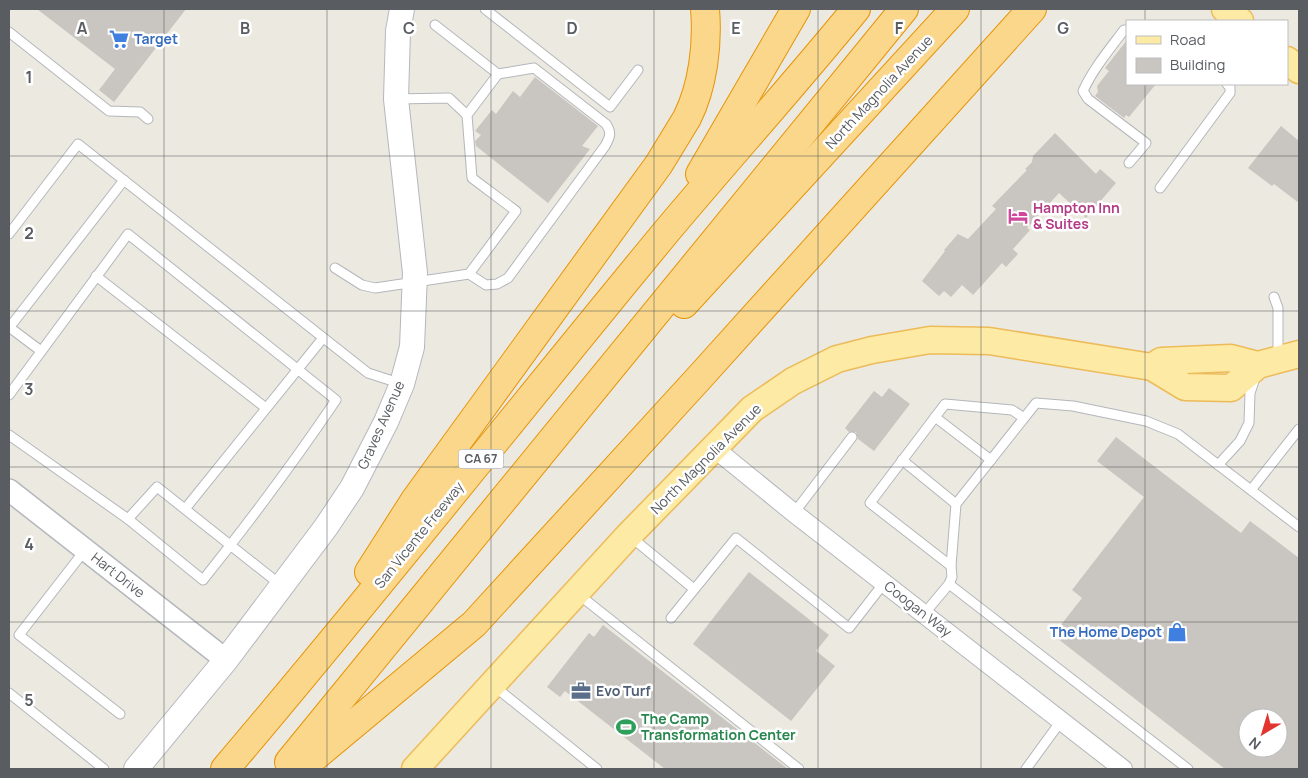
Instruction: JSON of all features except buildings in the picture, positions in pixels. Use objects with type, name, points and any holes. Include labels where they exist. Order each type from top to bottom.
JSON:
[{"type":"highway","points":[[295,687],[415,500],[659,164],[688,116],[697,90],[703,64],[706,25],[705,9]]},
{"type":"highway","points":[[668,230],[796,9]]},
{"type":"highway","points":[[668,230],[856,9]]},
{"type":"highway","points":[[284,769],[904,9]]},
{"type":"highway","name":"North Magnolia Avenue","points":[[479,528],[955,9]]},
{"type":"highway","points":[[300,769],[474,624],[1032,9]]},
{"type":"highway","name":"San Vicente Freeway","points":[[225,769],[295,687],[668,230]]},
{"type":"main road","name":"Graves Avenue","points":[[136,769],[226,660],[326,527],[352,488],[386,422],[402,384],[412,347],[415,282],[396,99],[398,31],[402,9]]},
{"type":"main road","points":[[1225,9],[1239,20]]},
{"type":"main road","points":[[1288,61],[1299,70]]},
{"type":"main road","name":"North Magnolia Avenue","points":[[415,769],[628,536],[752,409],[793,381],[838,359],[872,350],[930,340],[990,341],[1152,367],[1160,361],[1231,358],[1278,360]]},
{"type":"street","name":"Coogan Way","points":[[714,448],[794,513],[1123,769]]},
{"type":"street","name":"Hart Drive","points":[[9,490],[226,660]]},
{"type":"lane","points":[[485,9],[497,12],[610,106],[638,70]]},
{"type":"lane","points":[[435,25],[498,74]]},
{"type":"lane","points":[[1126,30],[1124,30],[1098,64],[1083,92],[1088,99],[1146,143],[1129,163]]},
{"type":"lane","points":[[9,32],[109,111],[140,112],[148,119]]},
{"type":"lane","points":[[336,268],[362,285],[375,288],[469,274],[486,285],[497,284],[508,278],[605,146],[610,136],[610,131],[606,124],[534,68],[498,74],[467,114],[472,178],[516,211],[469,274]]},
{"type":"lane","points":[[1160,188],[1230,93],[1228,85]]},
{"type":"lane","points":[[396,99],[449,98],[467,114]]},
{"type":"lane","points":[[9,234],[78,144],[368,373],[402,384]]},
{"type":"lane","points":[[42,351],[9,327],[124,180]]},
{"type":"lane","points":[[9,395],[128,234],[336,400],[285,474],[203,580],[128,519],[9,435]]},
{"type":"lane","points":[[96,276],[266,408]]},
{"type":"lane","points":[[1218,465],[1240,441],[1248,423],[1250,393],[1278,360],[1278,308],[1274,297]]},
{"type":"lane","points":[[185,509],[323,338]]},
{"type":"lane","points":[[924,614],[949,584],[952,576],[951,566],[956,504],[1036,403],[1073,406],[1146,421],[1178,434],[1299,527]]},
{"type":"lane","points":[[951,566],[870,503],[945,404],[1012,410],[1024,418]]},
{"type":"lane","points":[[935,417],[991,460]]},
{"type":"lane","points":[[1251,490],[1299,429]]},
{"type":"lane","points":[[794,513],[852,437]]},
{"type":"lane","points":[[902,460],[956,504]]},
{"type":"lane","points":[[128,519],[157,486],[282,586]]},
{"type":"lane","points":[[628,536],[694,590]]},
{"type":"lane","points":[[671,618],[736,538],[849,628],[884,583]]},
{"type":"lane","points":[[86,550],[19,635],[120,714]]},
{"type":"lane","points":[[949,584],[1188,769]]},
{"type":"lane","points":[[576,592],[799,769]]},
{"type":"lane","points":[[491,684],[597,769]]},
{"type":"lane","points":[[9,692],[104,769]]},
{"type":"lane","points":[[1026,769],[1062,721]]},
{"type":"place","name":"Target","points":[[119,39]]},
{"type":"place","name":"Hampton Inn & Suites","points":[[1018,216]]},
{"type":"place","name":"The Home Depot","points":[[1177,632]]},
{"type":"place","name":"Evo Turf","points":[[581,691]]},
{"type":"place","name":"The Camp Transformation Center","points":[[626,727]]}]
